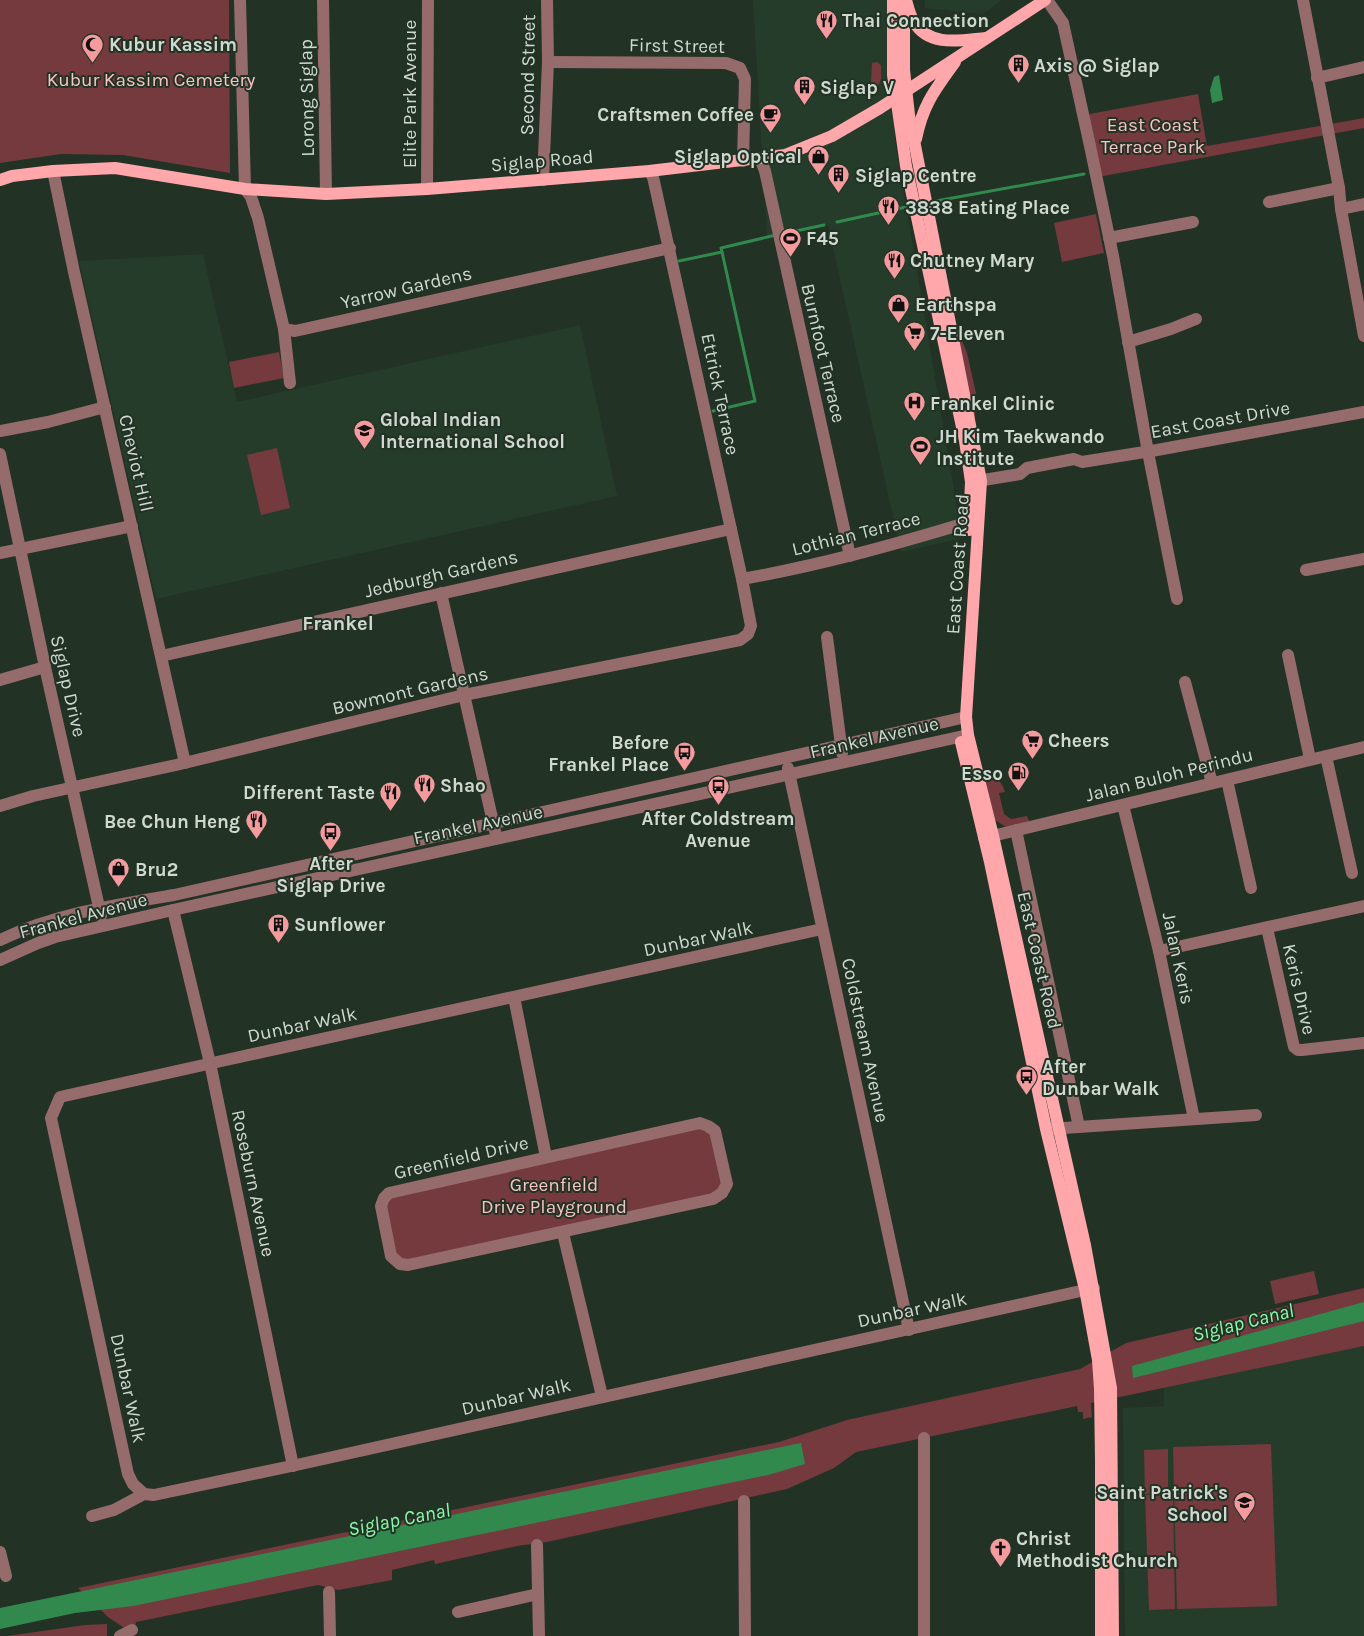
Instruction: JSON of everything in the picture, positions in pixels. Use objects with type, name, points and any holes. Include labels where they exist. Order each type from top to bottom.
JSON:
[{"type":"main road","name":"East Coast Road","points":[[893,0],[893,75],[901,95],[914,149],[974,440],[976,482],[962,718],[964,736],[1059,1128],[1089,1289],[1111,1388],[1112,1636]]},
{"type":"main road","name":"East Coast Road","points":[[905,0],[904,70],[901,95],[906,166],[965,441],[976,482]]},
{"type":"main road","points":[[905,0],[914,22],[925,34],[948,42],[989,37]]},
{"type":"main road","name":"Siglap Road","points":[[0,180],[12,176],[53,171],[115,168],[248,193],[326,194],[427,189],[650,171],[785,155],[832,136],[901,95],[1046,0]]},
{"type":"main road","points":[[914,149],[919,125],[930,97],[960,56]]},
{"type":"main road","name":"East Coast Road","points":[[988,837],[1046,1129],[1089,1289],[1100,1389],[1102,1636]]},
{"type":"street","points":[[240,0],[248,193],[258,218],[284,329],[290,383]]},
{"type":"street","name":"Lorong Siglap","points":[[323,0],[326,194]]},
{"type":"street","name":"Elite Park Avenue","points":[[427,189],[428,0]]},
{"type":"street","name":"Second Street","points":[[543,180],[548,62],[547,0]]},
{"type":"street","points":[[1046,0],[1062,22],[1066,36],[1109,238],[1177,599]]},
{"type":"street","points":[[1303,0],[1339,188],[1341,209],[1360,296],[1364,336]]},
{"type":"street","name":"First Street","points":[[548,62],[726,63],[740,68],[744,80],[743,161]]},
{"type":"street","points":[[1317,78],[1364,67]]},
{"type":"street","name":"Burnfoot Terrace","points":[[760,158],[765,171],[850,556]]},
{"type":"street","name":"Cheviot Hill","points":[[53,171],[185,763]]},
{"type":"street","name":"Ettrick Terrace","points":[[650,171],[670,248],[751,626]]},
{"type":"street","points":[[1269,202],[1339,188]]},
{"type":"street","points":[[1341,209],[1364,204]]},
{"type":"street","points":[[1109,238],[1193,222]]},
{"type":"street","name":"Yarrow Gardens","points":[[284,329],[295,331],[670,248]]},
{"type":"street","points":[[1128,342],[1171,330],[1196,318]]},
{"type":"street","points":[[0,431],[48,422],[105,407]]},
{"type":"street","name":"East Coast Drive","points":[[976,482],[1020,474],[1027,468],[1074,459],[1082,462],[1148,452],[1364,412]]},
{"type":"street","name":"Siglap Drive","points":[[0,454],[45,667],[104,926]]},
{"type":"street","name":"Lothian Terrace","points":[[742,579],[903,543],[973,521]]},
{"type":"street","points":[[0,552],[132,526]]},
{"type":"street","name":"Jedburgh Gardens","points":[[161,656],[441,592],[731,529]]},
{"type":"street","points":[[1306,570],[1364,560]]},
{"type":"street","points":[[441,592],[497,839]]},
{"type":"street","name":"Bowmont Gardens","points":[[0,806],[32,796],[185,763],[464,695],[740,640],[748,634],[751,626]]},
{"type":"street","points":[[827,637],[844,763]]},
{"type":"street","points":[[1288,655],[1310,759]]},
{"type":"street","points":[[0,680],[45,667]]},
{"type":"street","points":[[1185,682],[1212,783]]},
{"type":"street","name":"Frankel Avenue","points":[[0,940],[54,918],[174,895],[962,718]]},
{"type":"street","name":"Frankel Avenue","points":[[0,960],[46,940],[104,926],[964,736]]},
{"type":"street","name":"Jalan Buloh Perindu","points":[[988,837],[1364,747]]},
{"type":"street","points":[[1326,756],[1352,873]]},
{"type":"street","name":"Coldstream Avenue","points":[[786,758],[909,1330]]},
{"type":"street","points":[[1226,780],[1250,888]]},
{"type":"street","name":"Jalan Keris","points":[[1123,805],[1159,951],[1194,1119]]},
{"type":"street","points":[[1016,830],[1079,1127]]},
{"type":"street","name":"Keris Drive","points":[[1159,951],[1364,906]]},
{"type":"street","name":"Roseburn Avenue","points":[[173,910],[210,1063],[293,1466]]},
{"type":"street","name":"Keris Drive","points":[[1267,928],[1294,1047],[1302,1050],[1364,1044]]},
{"type":"street","name":"Dunbar Walk","points":[[822,929],[210,1063],[60,1098],[51,1118],[128,1474],[133,1484],[144,1494],[154,1495],[293,1466],[1089,1289]]},
{"type":"street","name":"Greenfield Drive","points":[[514,997],[546,1157]]},
{"type":"street","points":[[1046,1129],[1256,1115]]},
{"type":"street","name":"Greenfield Drive","points":[[700,1123],[715,1131],[728,1184],[722,1193],[713,1199],[563,1232],[408,1265],[400,1264],[391,1256],[381,1206],[384,1198],[389,1193],[546,1157],[700,1123]]},
{"type":"street","points":[[563,1232],[602,1396]]},
{"type":"street","points":[[924,1438],[924,1636]]},
{"type":"street","points":[[92,1516],[114,1510],[144,1494]]},
{"type":"street","points":[[744,1501],[745,1636]]},
{"type":"street","points":[[537,1546],[539,1636]]},
{"type":"street","points":[[0,1552],[6,1576]]},
{"type":"street","points":[[329,1592],[330,1636]]},
{"type":"street","points":[[458,1612],[538,1594]]},
{"type":"street","points":[[120,1636],[132,1630]]},
{"type":"shaded area","points":[[753,0],[887,0],[895,140],[962,538],[901,552],[828,225],[767,237]]},
{"type":"shaded area","points":[[925,0],[1002,0],[983,14],[925,8]]},
{"type":"shaded area","points":[[1219,75],[1223,100],[1212,103],[1210,90],[1214,77]]},
{"type":"shaded area","name":"Global Indian International School","points":[[203,254],[237,402],[580,325],[617,496],[156,599],[79,261]]},
{"type":"shaded area","points":[[1364,1302],[1364,1321],[1133,1378],[1132,1366]]},
{"type":"shaded area","name":"Saint Patrick's School","points":[[1364,1346],[1364,1636],[1125,1636],[1123,1408],[1164,1406],[1164,1387]]},
{"type":"shaded area","points":[[801,1443],[805,1464],[768,1475],[133,1606],[75,1613],[0,1629],[0,1608]]},
{"type":"green space","name":"Kubur Kassim Cemetery","points":[[0,0],[229,0],[230,173],[123,155],[61,154],[0,163]]},
{"type":"green space","points":[[877,62],[881,65],[881,79],[876,87],[871,83],[872,63]]},
{"type":"green space","name":"East Coast Terrace Park","points":[[1198,94],[1207,146],[1364,118],[1364,128],[1098,177],[1084,115]]},
{"type":"green space","points":[[1096,214],[1104,253],[1062,262],[1054,223]]},
{"type":"green space","points":[[956,326],[967,353],[976,393],[975,421]]},
{"type":"green space","points":[[279,352],[284,378],[234,388],[229,362]]},
{"type":"green space","points":[[277,448],[290,508],[261,515],[247,455]]},
{"type":"green space","points":[[988,775],[996,778],[1004,789],[1005,792],[999,793],[1004,814],[1011,819],[1027,816],[1030,823],[1006,827],[995,820],[985,778]]},
{"type":"green space","name":"Greenfield Drive Playground","points":[[700,1123],[715,1131],[722,1193],[396,1262],[384,1198]]},
{"type":"green space","points":[[1314,1271],[1319,1294],[1275,1304],[1270,1281]]},
{"type":"green space","points":[[1364,1288],[1364,1346],[1091,1403],[1092,1417],[1083,1419],[1083,1412],[1078,1412],[1077,1406],[856,1452],[834,1468],[787,1489],[547,1542],[517,1546],[435,1564],[434,1560],[392,1570],[392,1580],[338,1590],[318,1585],[136,1622],[135,1628],[127,1630],[108,1617],[78,1588],[779,1442],[847,1420],[1080,1369],[1126,1343]]},
{"type":"green space","points":[[1271,1444],[1277,1606],[1177,1609],[1173,1447]]},
{"type":"green space","points":[[1168,1449],[1168,1493],[1145,1494],[1144,1450]]},
{"type":"green space","points":[[1173,1494],[1175,1609],[1149,1610],[1145,1495]]},
{"type":"green space","points":[[107,1624],[107,1636],[7,1636],[85,1625]]},
{"type":"waterway","points":[[936,201],[1084,174]]},
{"type":"waterway","points":[[837,222],[906,207]]},
{"type":"waterway","points":[[782,234],[824,225]]},
{"type":"waterway","points":[[679,261],[722,252],[721,248],[776,235]]},
{"type":"waterway","points":[[713,411],[755,401],[722,252]]},
{"type":"place","name":"Thai Connection","points":[[826,39]]},
{"type":"place","name":"Kubur Kassim","points":[[93,63]]},
{"type":"place","name":"Axis @ Siglap","points":[[1018,84]]},
{"type":"place","name":"Siglap V","points":[[804,106]]},
{"type":"place","name":"Craftsmen Coffee","points":[[770,133]]},
{"type":"place","name":"Siglap Optical","points":[[818,175]]},
{"type":"place","name":"Siglap Centre","points":[[839,194]]},
{"type":"place","name":"3838 Eating Place","points":[[889,226]]},
{"type":"place","name":"F45","points":[[790,257]]},
{"type":"place","name":"Chutney Mary","points":[[894,279]]},
{"type":"place","name":"Earthspa","points":[[899,323]]},
{"type":"place","name":"7-Eleven","points":[[914,352]]},
{"type":"place","name":"Frankel Clinic","points":[[914,422]]},
{"type":"place","name":"Global Indian International School","points":[[364,449]]},
{"type":"place","name":"JH Kim Taekwando Institute","points":[[920,466]]},
{"type":"place","name":"Cheers","points":[[1032,759]]},
{"type":"place","name":"Before Frankel Place","points":[[685,772]]},
{"type":"place","name":"Esso","points":[[1019,792]]},
{"type":"place","name":"Shao","points":[[424,804]]},
{"type":"place","name":"After Coldstream Avenue","points":[[718,806]]},
{"type":"place","name":"Different Taste","points":[[391,811]]},
{"type":"place","name":"Bee Chun Heng","points":[[256,840]]},
{"type":"place","name":"After Siglap Drive","points":[[331,851]]},
{"type":"place","name":"Bru2","points":[[119,888]]},
{"type":"place","name":"Sunflower","points":[[278,943]]},
{"type":"place","name":"After Dunbar Walk","points":[[1026,1096]]},
{"type":"place","name":"Saint Patrick's School","points":[[1244,1522]]},
{"type":"place","name":"Christ Methodist Church","points":[[1000,1568]]},
{"type":"district","name":"Frankel","points":[[338,623]]},
{"type":"water label","name":"Siglap Canal","points":[[1243,1322]]},
{"type":"water label","name":"Siglap Canal","points":[[399,1519]]}]
